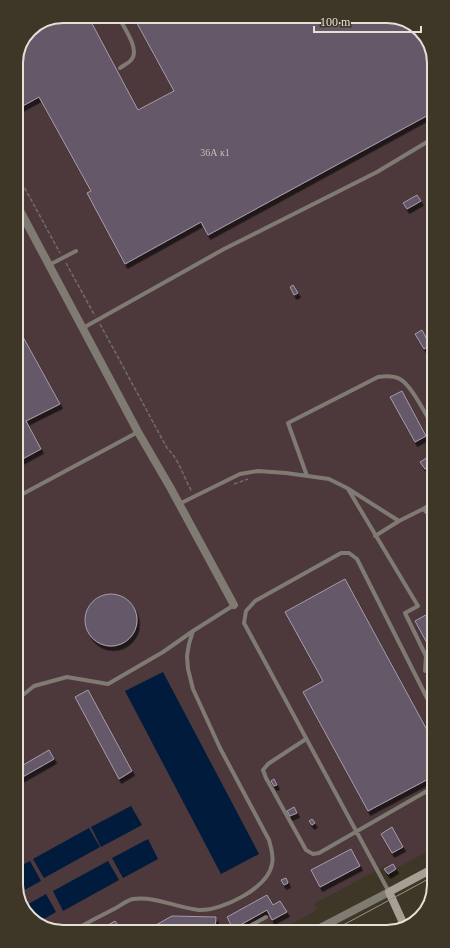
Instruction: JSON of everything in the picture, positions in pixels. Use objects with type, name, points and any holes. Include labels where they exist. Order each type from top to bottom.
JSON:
[{"type":"main road","points":[[404,921],[389,892],[427,872]]},
{"type":"street","points":[[23,218],[138,432],[180,504],[234,605]]},
{"type":"street","points":[[326,925],[389,892]]},
{"type":"lane","points":[[120,68],[132,60],[135,53],[134,46],[122,23]]},
{"type":"lane","points":[[82,328],[224,249],[377,172],[427,142]]},
{"type":"lane","points":[[49,265],[76,251]]},
{"type":"lane","points":[[307,476],[288,423],[378,377],[388,376],[399,378],[407,384],[427,418]]},
{"type":"lane","points":[[23,494],[138,432]]},
{"type":"lane","points":[[180,504],[240,474],[258,471],[307,476],[329,480],[347,488],[399,521]]},
{"type":"lane","points":[[347,488],[418,606],[405,613],[426,656],[425,671]]},
{"type":"lane","points":[[375,536],[427,506]]},
{"type":"lane","points":[[422,509],[427,513]]},
{"type":"lane","points":[[389,892],[244,623],[246,611],[255,601],[341,553],[349,553],[357,559],[427,698]]},
{"type":"lane","points":[[23,694],[34,686],[67,677],[108,684],[164,652],[193,631],[234,605]]},
{"type":"lane","points":[[84,925],[131,900],[143,898],[155,899],[197,910],[209,910],[222,906],[256,888],[267,876],[272,864],[272,852],[269,840],[220,748],[193,689],[188,669],[187,656],[193,631]]},
{"type":"lane","points":[[306,739],[268,764],[263,770],[306,850],[313,854],[319,853],[427,792]]},
{"type":"lane","points":[[252,925],[266,917]]},
{"type":"path","points":[[23,185],[167,448],[172,452],[180,466],[183,476],[191,490],[197,491]]},
{"type":"path","points":[[229,480],[234,484],[249,478]]},
{"type":"shaded area","points":[[63,23],[389,23],[397,24],[411,31],[420,41],[425,50],[427,58],[427,852],[393,870],[389,864],[317,902],[314,904],[317,910],[290,925],[61,925],[50,923],[39,917],[30,907],[25,898],[23,885],[23,61],[24,53],[31,39],[43,28],[50,25]]},
{"type":"water","points":[[163,672],[259,854],[221,874],[125,691]]},
{"type":"water","points":[[131,806],[142,825],[101,847],[91,827]]},
{"type":"water","points":[[89,828],[100,847],[44,878],[33,859]]},
{"type":"water","points":[[148,839],[158,859],[123,878],[112,858]]},
{"type":"water","points":[[30,861],[41,881],[24,890],[23,885],[23,864]]},
{"type":"water","points":[[108,861],[119,880],[63,911],[53,891]]},
{"type":"water","points":[[46,894],[56,912],[43,920],[28,904]]},
{"type":"building","points":[[63,23],[92,23],[138,110],[174,91],[137,23],[389,23],[397,24],[411,31],[423,46],[427,58],[427,116],[208,235],[201,222],[125,264],[87,193],[91,191],[39,97],[23,106],[24,53],[31,39],[43,28],[50,25]]},
{"type":"building","points":[[417,195],[421,201],[407,209],[403,203]]},
{"type":"building","points":[[293,285],[298,293],[294,295],[290,287]]},
{"type":"building","points":[[422,330],[427,339],[427,347],[424,349],[415,334]]},
{"type":"building","points":[[23,337],[60,404],[26,421],[41,449],[23,459]]},
{"type":"building","points":[[402,391],[426,436],[415,442],[390,397]]},
{"type":"building","points":[[427,458],[427,468],[425,469],[420,462]]},
{"type":"building","points":[[345,579],[427,730],[427,780],[368,811],[303,692],[323,681],[285,612]]},
{"type":"building","points":[[111,594],[121,596],[129,602],[135,610],[137,620],[135,630],[129,638],[121,644],[111,646],[101,644],[93,638],[87,630],[85,620],[87,610],[93,602],[101,596]]},
{"type":"building","points":[[427,614],[427,643],[415,621]]},
{"type":"building","points":[[88,690],[132,771],[119,779],[75,697]]},
{"type":"building","points":[[49,750],[54,759],[23,777],[23,765]]},
{"type":"building","points":[[274,779],[277,785],[274,786],[271,781]]},
{"type":"building","points":[[294,807],[297,813],[290,816],[287,811]]},
{"type":"building","points":[[312,819],[315,823],[312,825],[309,821]]},
{"type":"building","points":[[392,827],[403,847],[392,853],[381,834]]},
{"type":"building","points":[[351,849],[360,866],[320,887],[311,870]]},
{"type":"building","points":[[393,864],[396,869],[388,874],[384,869]]},
{"type":"building","points":[[286,878],[288,883],[284,885],[281,880]]},
{"type":"building","points":[[267,895],[273,905],[280,901],[287,912],[272,920],[267,910],[240,925],[231,925],[227,917]]},
{"type":"building","points":[[172,916],[216,917],[215,925],[156,925]]},
{"type":"building","points":[[115,921],[118,925],[108,925]]},
{"type":"tram line","points":[[343,925],[427,880]]}]
